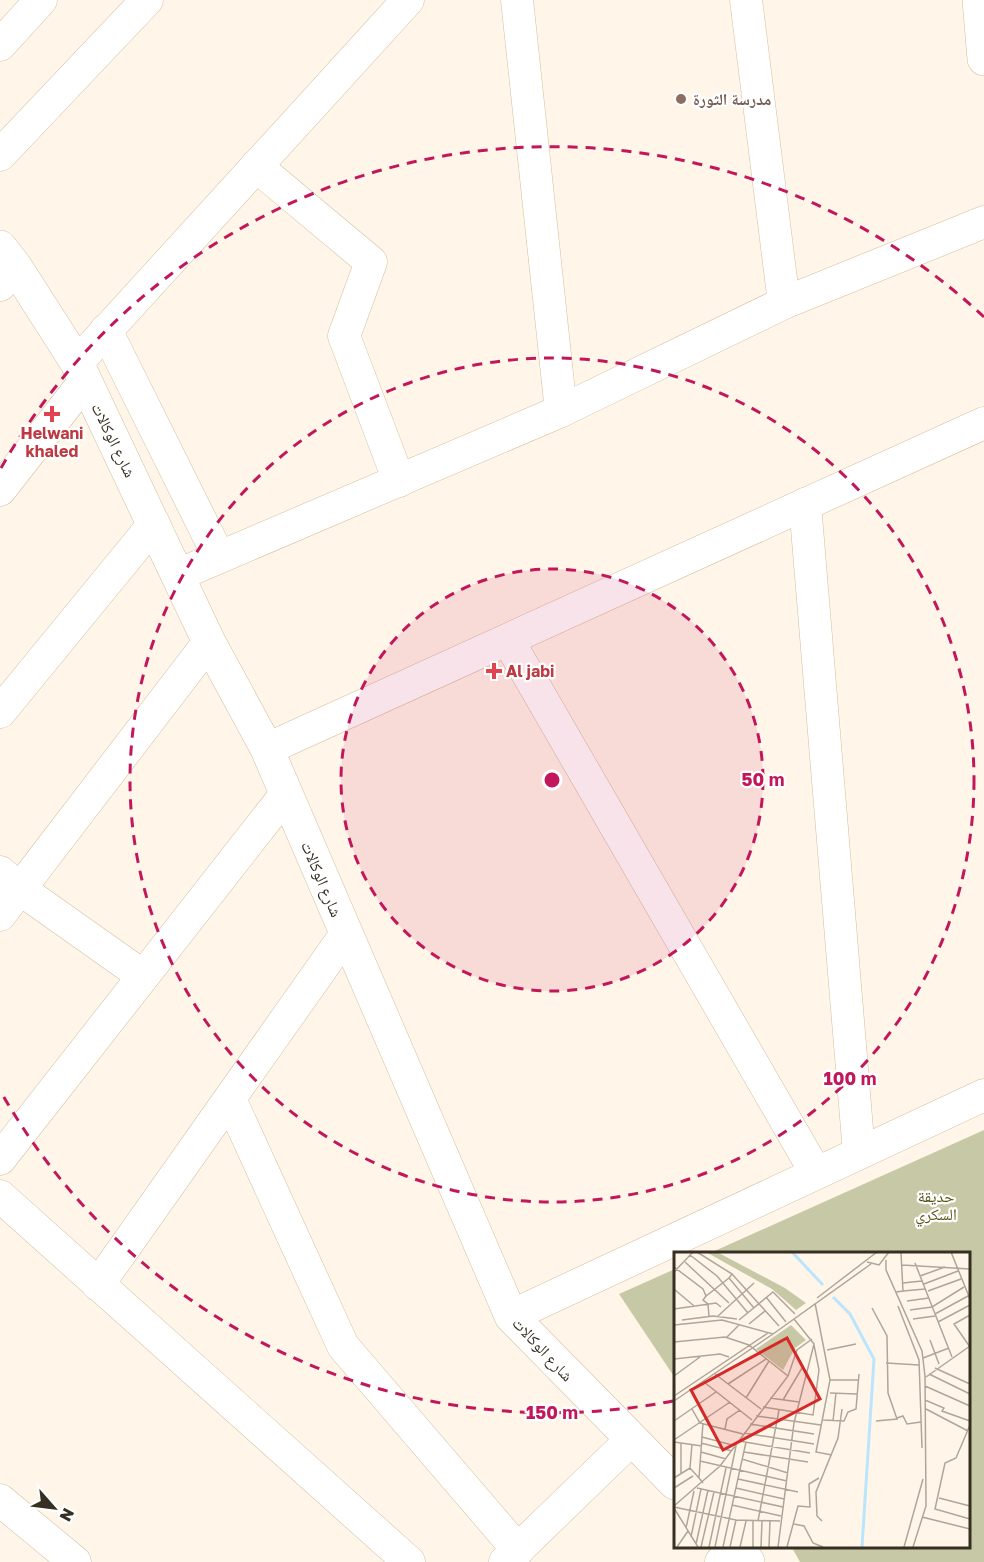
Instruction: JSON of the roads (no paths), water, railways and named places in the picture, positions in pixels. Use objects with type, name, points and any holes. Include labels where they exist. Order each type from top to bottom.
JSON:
[{"type":"street","points":[[0,45],[41,0]]},
{"type":"street","points":[[0,155],[147,0]]},
{"type":"street","points":[[0,490],[81,372],[106,330],[408,0]]},
{"type":"street","points":[[517,0],[561,411]]},
{"type":"street","points":[[746,0],[784,303]]},
{"type":"street","points":[[979,0],[984,59]]},
{"type":"street","points":[[256,166],[371,262],[344,336],[399,481]]},
{"type":"street","points":[[178,575],[561,411],[784,303],[984,222]]},
{"type":"street","name":"شارع الوكالات","points":[[5,266],[81,372],[209,642],[267,749],[511,1316],[674,1482]]},
{"type":"street","points":[[106,330],[219,557]]},
{"type":"street","points":[[267,749],[984,423]]},
{"type":"street","points":[[805,504],[859,1153]]},
{"type":"street","points":[[0,712],[154,524]]},
{"type":"street","points":[[508,640],[816,1173]]},
{"type":"street","points":[[0,915],[10,881],[209,642]]},
{"type":"street","points":[[0,1159],[286,794]]},
{"type":"street","points":[[10,881],[143,976]]},
{"type":"street","points":[[98,1285],[346,934]]},
{"type":"street","points":[[511,1316],[984,1095]]},
{"type":"street","points":[[230,1099],[343,1346],[512,1556],[631,1440]]},
{"type":"street","points":[[0,1197],[409,1562]]},
{"type":"street","points":[[0,1500],[75,1562]]},
{"type":"street","points":[[721,1562],[735,1547]]},
{"type":"street","points":[[738,1547],[748,1562]]},
{"type":"place","name":"مدرسة الثورة","points":[[681,99]]},
{"type":"place","name":"Helwani khaled","points":[[52,414]]},
{"type":"place","name":"Al jabi","points":[[494,671]]},
{"type":"park label","name":"حديقة السكري","points":[[936,1205]]}]
